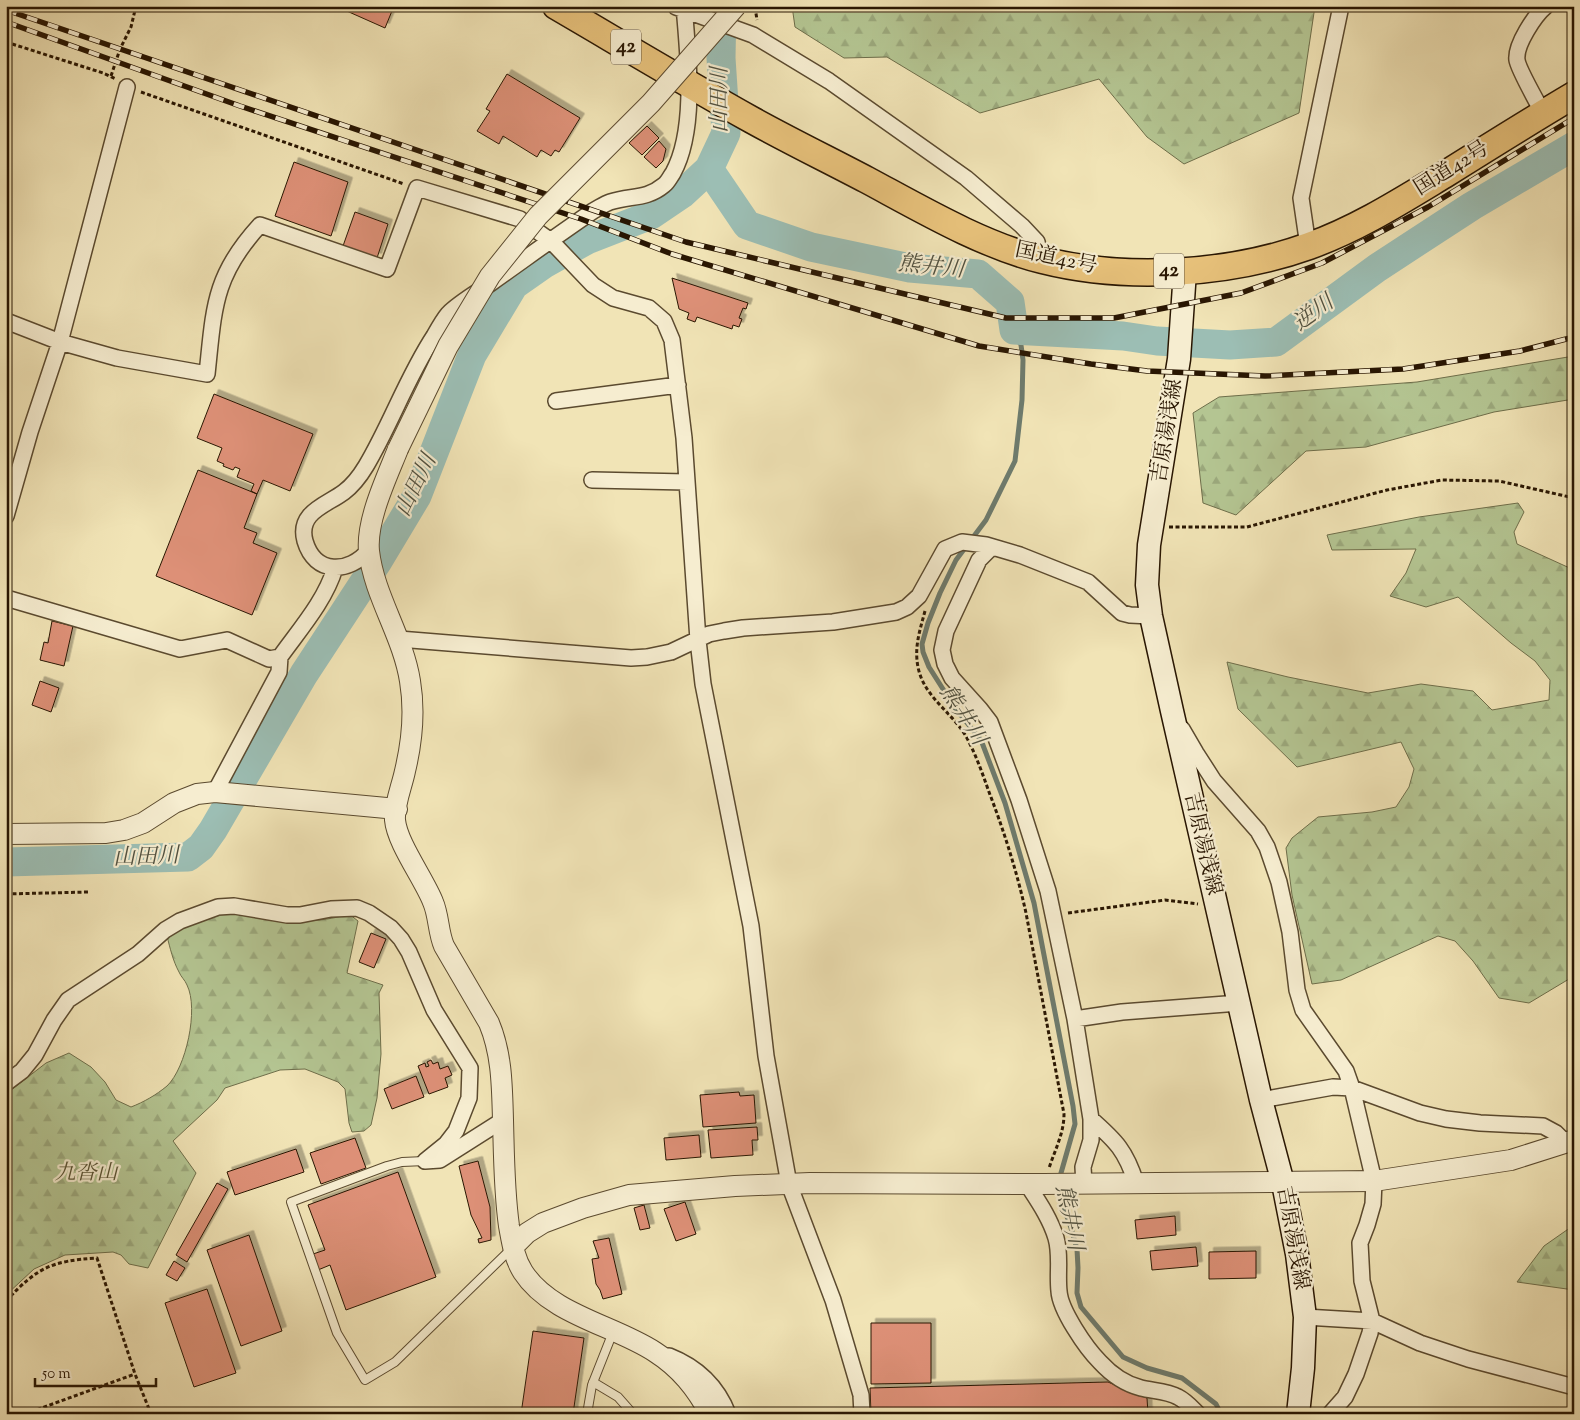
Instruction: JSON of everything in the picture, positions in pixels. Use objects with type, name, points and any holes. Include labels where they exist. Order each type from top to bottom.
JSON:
[{"type":"highway","name":"国道42号","points":[[556,6],[753,120],[915,206],[967,231],[1004,248],[1041,260],[1110,271],[1185,270],[1243,263],[1308,246],[1360,224],[1574,95]]},
{"type":"main road","name":"吉原湯浅線","points":[[1185,270],[1179,359],[1149,545],[1147,585],[1151,616],[1172,712],[1261,1100],[1283,1183],[1297,1254],[1305,1317],[1303,1368],[1298,1414]]},
{"type":"street","points":[[728,1414],[715,1387],[696,1370],[679,1360],[653,1351],[564,1308],[540,1291],[523,1272],[512,1247],[506,1207],[500,1066],[494,1035],[489,1022],[444,946],[433,902],[397,830],[396,809],[411,742],[413,718],[411,681],[399,639],[384,602],[369,550],[377,502],[398,449],[448,346],[490,276],[538,216],[651,103],[736,6]]},
{"type":"street","points":[[1308,246],[1301,198],[1341,6]]},
{"type":"street","points":[[1543,113],[1517,61],[1518,49],[1533,13],[1539,12],[1546,6]]},
{"type":"street","points":[[369,550],[358,561],[347,567],[336,568],[320,562],[309,551],[304,539],[306,522],[319,506],[343,493],[365,467],[424,352],[448,314],[581,219],[609,202],[629,197],[648,196],[666,184],[679,162],[685,139],[692,86],[681,8],[753,35],[830,81],[966,178],[1022,226],[1037,242],[1041,260]]},
{"type":"street","points":[[6,516],[30,432],[60,342],[127,86]]},
{"type":"street","points":[[6,321],[60,342],[117,358],[206,374],[211,329],[219,289],[235,255],[260,225],[387,269],[416,188],[520,219],[551,241],[593,285],[612,298],[649,308],[664,321],[672,340],[678,385],[703,684],[751,926],[766,1056],[789,1184],[833,1300],[861,1395],[862,1414]]},
{"type":"street","points":[[556,401],[678,385]]},
{"type":"street","points":[[592,480],[687,482]]},
{"type":"street","points":[[399,639],[631,658],[662,655],[680,649],[709,634],[743,628],[834,622],[896,612],[913,602],[945,549],[962,542],[992,547],[1020,555],[1088,582],[1122,613],[1151,616]]},
{"type":"street","points":[[992,547],[979,560],[946,631],[943,642],[943,657],[952,678],[985,715],[994,731],[1046,883],[1075,1019],[1091,1119],[1091,1140],[1079,1184]]},
{"type":"street","points":[[215,792],[279,672],[280,657],[319,603],[331,582],[336,568]]},
{"type":"street","points":[[6,598],[180,649],[226,640],[269,659],[280,657]]},
{"type":"street","points":[[1172,712],[1214,781],[1258,831],[1267,847],[1280,882],[1290,932],[1296,990],[1303,1010],[1346,1071],[1352,1088],[1374,1181],[1373,1204],[1368,1225],[1360,1243],[1362,1281],[1372,1321],[1370,1333],[1356,1374],[1345,1397],[1330,1414]]},
{"type":"street","points":[[6,834],[106,833],[124,830],[143,823],[174,803],[197,794],[215,792],[396,809]]},
{"type":"street","points":[[6,1083],[22,1071],[35,1055],[54,1020],[68,1000],[138,954],[166,930],[180,922],[218,907],[234,906],[300,915],[331,909],[357,908],[370,912],[391,928],[401,939],[409,952],[434,1010],[470,1068],[470,1098],[456,1131],[446,1144],[425,1161]]},
{"type":"street","points":[[1075,1019],[1122,1012],[1239,1003]]},
{"type":"street","points":[[1261,1100],[1333,1087],[1352,1088],[1446,1119],[1480,1123],[1543,1126],[1570,1142]]},
{"type":"street","points":[[1091,1119],[1122,1149],[1136,1183]]},
{"type":"street","points":[[425,1161],[440,1160],[503,1120]]},
{"type":"street","points":[[512,1247],[526,1233],[543,1223],[583,1208],[629,1195],[735,1186],[789,1184],[1283,1183],[1374,1181],[1511,1160],[1570,1142]]},
{"type":"street","points":[[1038,1184],[1056,1239],[1059,1264],[1059,1291],[1061,1304],[1066,1316],[1097,1360],[1110,1373],[1140,1388],[1169,1393],[1179,1397],[1198,1414]]},
{"type":"street","points":[[1305,1317],[1372,1321],[1420,1343],[1574,1387]]},
{"type":"street","points":[[653,1351],[686,1377],[710,1414]]},
{"type":"lane","points":[[425,1161],[402,1162],[387,1166],[290,1202],[337,1333],[366,1380],[395,1362],[512,1247]]},
{"type":"lane","points":[[587,1414],[593,1382],[614,1331]]},
{"type":"lane","points":[[593,1382],[618,1397],[633,1414]]},
{"type":"path","points":[[111,76],[120,49],[131,27],[136,6]]},
{"type":"path","points":[[6,42],[111,76],[127,86],[416,188]]},
{"type":"path","points":[[1152,528],[1247,527],[1387,490],[1442,480],[1500,481],[1574,498]]},
{"type":"path","points":[[928,578],[925,612],[917,643],[918,667],[928,691],[957,723],[968,741],[999,819],[1018,878],[1026,913],[1057,1073],[1064,1122],[1060,1138],[1038,1184]]},
{"type":"path","points":[[6,894],[88,892]]},
{"type":"path","points":[[1054,916],[1165,900],[1197,904],[1216,901]]},
{"type":"path","points":[[6,1301],[37,1272],[66,1260],[97,1258],[135,1374],[151,1414]]},
{"type":"path","points":[[24,1414],[135,1374]]},
{"type":"green space","points":[[792,6],[1315,6],[1299,113],[1184,164],[1147,137],[1099,79],[980,113],[887,57],[844,58],[795,27]]},
{"type":"green space","points":[[1574,356],[1574,399],[1494,412],[1366,447],[1306,451],[1236,515],[1203,503],[1193,413],[1219,397],[1417,382]]},
{"type":"green space","points":[[1518,503],[1524,512],[1514,532],[1517,544],[1574,570],[1574,979],[1569,979],[1529,1003],[1499,998],[1473,961],[1455,941],[1438,936],[1341,980],[1312,984],[1292,895],[1286,848],[1292,838],[1318,817],[1372,812],[1396,807],[1409,787],[1414,769],[1401,742],[1297,767],[1238,709],[1227,662],[1288,677],[1368,693],[1421,684],[1473,691],[1492,710],[1549,700],[1550,680],[1535,661],[1458,597],[1426,607],[1390,596],[1406,573],[1416,549],[1332,550],[1327,535],[1419,517]]},
{"type":"green space","name":"九沓山","points":[[232,911],[305,921],[334,918],[349,914],[358,921],[347,973],[383,985],[379,993],[381,1054],[377,1098],[371,1125],[364,1131],[352,1132],[349,1123],[345,1089],[338,1082],[305,1069],[280,1070],[225,1088],[217,1100],[173,1141],[196,1173],[148,1268],[129,1264],[121,1255],[113,1252],[65,1255],[34,1269],[6,1295],[6,1094],[46,1063],[69,1053],[91,1067],[105,1082],[116,1100],[131,1107],[150,1098],[167,1086],[180,1066],[185,1052],[189,1038],[192,1008],[187,985],[175,963],[167,936],[198,920]]},
{"type":"green space","points":[[1574,1225],[1574,1290],[1517,1282],[1544,1246]]},
{"type":"building","points":[[340,6],[394,6],[385,28],[340,8]]},
{"type":"building","points":[[507,74],[580,118],[559,152],[555,150],[551,156],[541,150],[537,157],[503,136],[499,144],[477,131],[490,111],[486,109]]},
{"type":"building","points":[[647,126],[659,138],[642,155],[629,143]]},
{"type":"building","points":[[659,141],[666,149],[663,161],[656,168],[644,157]]},
{"type":"building","points":[[294,162],[348,182],[331,236],[275,216]]},
{"type":"building","points":[[355,212],[388,224],[377,258],[343,246]]},
{"type":"building","points":[[672,278],[748,303],[746,309],[743,308],[739,318],[742,319],[739,327],[733,325],[732,329],[697,317],[695,322],[687,319],[689,313],[679,309]]},
{"type":"building","points":[[214,394],[313,434],[290,491],[263,480],[257,494],[251,491],[254,484],[237,477],[240,469],[235,467],[233,470],[217,461],[222,448],[197,438]]},
{"type":"building","points":[[198,470],[257,494],[244,528],[257,533],[253,543],[277,553],[252,615],[156,576]]},
{"type":"building","points":[[52,621],[73,626],[64,666],[40,660],[44,642],[48,643]]},
{"type":"building","points":[[40,681],[59,688],[51,712],[32,705]]},
{"type":"building","points":[[371,933],[386,939],[374,968],[359,962]]},
{"type":"building","points":[[431,1060],[433,1064],[438,1062],[440,1069],[448,1066],[452,1075],[445,1078],[448,1087],[429,1094],[418,1066],[425,1063],[426,1067],[429,1066],[427,1062]]},
{"type":"building","points":[[416,1076],[424,1097],[392,1109],[384,1089]]},
{"type":"building","points":[[739,1092],[740,1096],[754,1095],[756,1123],[703,1127],[700,1095]]},
{"type":"building","points":[[757,1127],[758,1140],[752,1140],[753,1155],[711,1158],[708,1130]]},
{"type":"building","points":[[699,1135],[701,1157],[666,1160],[664,1138]]},
{"type":"building","points":[[355,1138],[366,1168],[321,1184],[310,1153]]},
{"type":"building","points":[[296,1149],[304,1172],[235,1195],[227,1172]]},
{"type":"building","points":[[478,1161],[490,1207],[491,1240],[479,1243],[478,1239],[482,1238],[471,1215],[459,1166]]},
{"type":"building","points":[[398,1172],[436,1277],[346,1310],[330,1265],[318,1270],[313,1254],[325,1250],[308,1205]]},
{"type":"building","points":[[217,1183],[228,1189],[187,1262],[176,1255]]},
{"type":"building","points":[[685,1202],[696,1234],[676,1241],[664,1209]]},
{"type":"building","points":[[644,1205],[650,1228],[640,1230],[634,1208]]},
{"type":"building","points":[[1175,1216],[1176,1235],[1137,1239],[1135,1220]]},
{"type":"building","points":[[249,1235],[282,1331],[241,1346],[207,1250]]},
{"type":"building","points":[[609,1238],[622,1294],[603,1299],[596,1284],[592,1259],[599,1258],[593,1241]]},
{"type":"building","points":[[1196,1247],[1198,1266],[1152,1270],[1150,1251]]},
{"type":"building","points":[[1256,1251],[1256,1278],[1209,1279],[1209,1252]]},
{"type":"building","points":[[174,1261],[185,1268],[177,1281],[166,1275]]},
{"type":"building","points":[[207,1289],[236,1373],[194,1387],[165,1303]]},
{"type":"building","points":[[871,1323],[931,1323],[931,1383],[871,1384]]},
{"type":"building","points":[[533,1331],[584,1338],[573,1414],[521,1414]]},
{"type":"building","points":[[1108,1382],[1147,1398],[1148,1414],[871,1414],[870,1388]]},
{"type":"waterway","name":"山田川","points":[[6,862],[188,857],[201,847],[213,830],[304,674],[378,561],[417,496],[472,355],[514,285],[544,264],[587,240],[651,215],[682,194],[709,169],[726,133],[721,58],[722,6]]},
{"type":"waterway","name":"逆川","points":[[709,169],[747,225],[811,247],[910,268],[978,274],[1010,302],[1014,330],[1123,336],[1157,341],[1230,345],[1276,342],[1377,268],[1472,206],[1574,146]]},
{"type":"waterway","name":"熊井川","points":[[1014,330],[1021,345],[1023,360],[1022,400],[1015,461],[986,520],[956,560],[940,593],[922,644],[929,667],[955,708],[981,740],[1005,803],[1034,903],[1075,1124],[1059,1180]]},
{"type":"waterway","name":"熊井川","points":[[1059,1188],[1060,1197],[1077,1249],[1077,1293],[1081,1307],[1123,1357],[1147,1368],[1182,1378],[1216,1404],[1221,1414]]},
{"type":"railway","points":[[6,10],[686,242],[1006,318],[1114,318],[1241,293],[1322,263],[1428,207],[1574,118]]},
{"type":"railway","points":[[6,22],[240,106],[581,219],[672,254],[979,346],[1147,371],[1265,376],[1403,369],[1520,351],[1574,337]]}]
